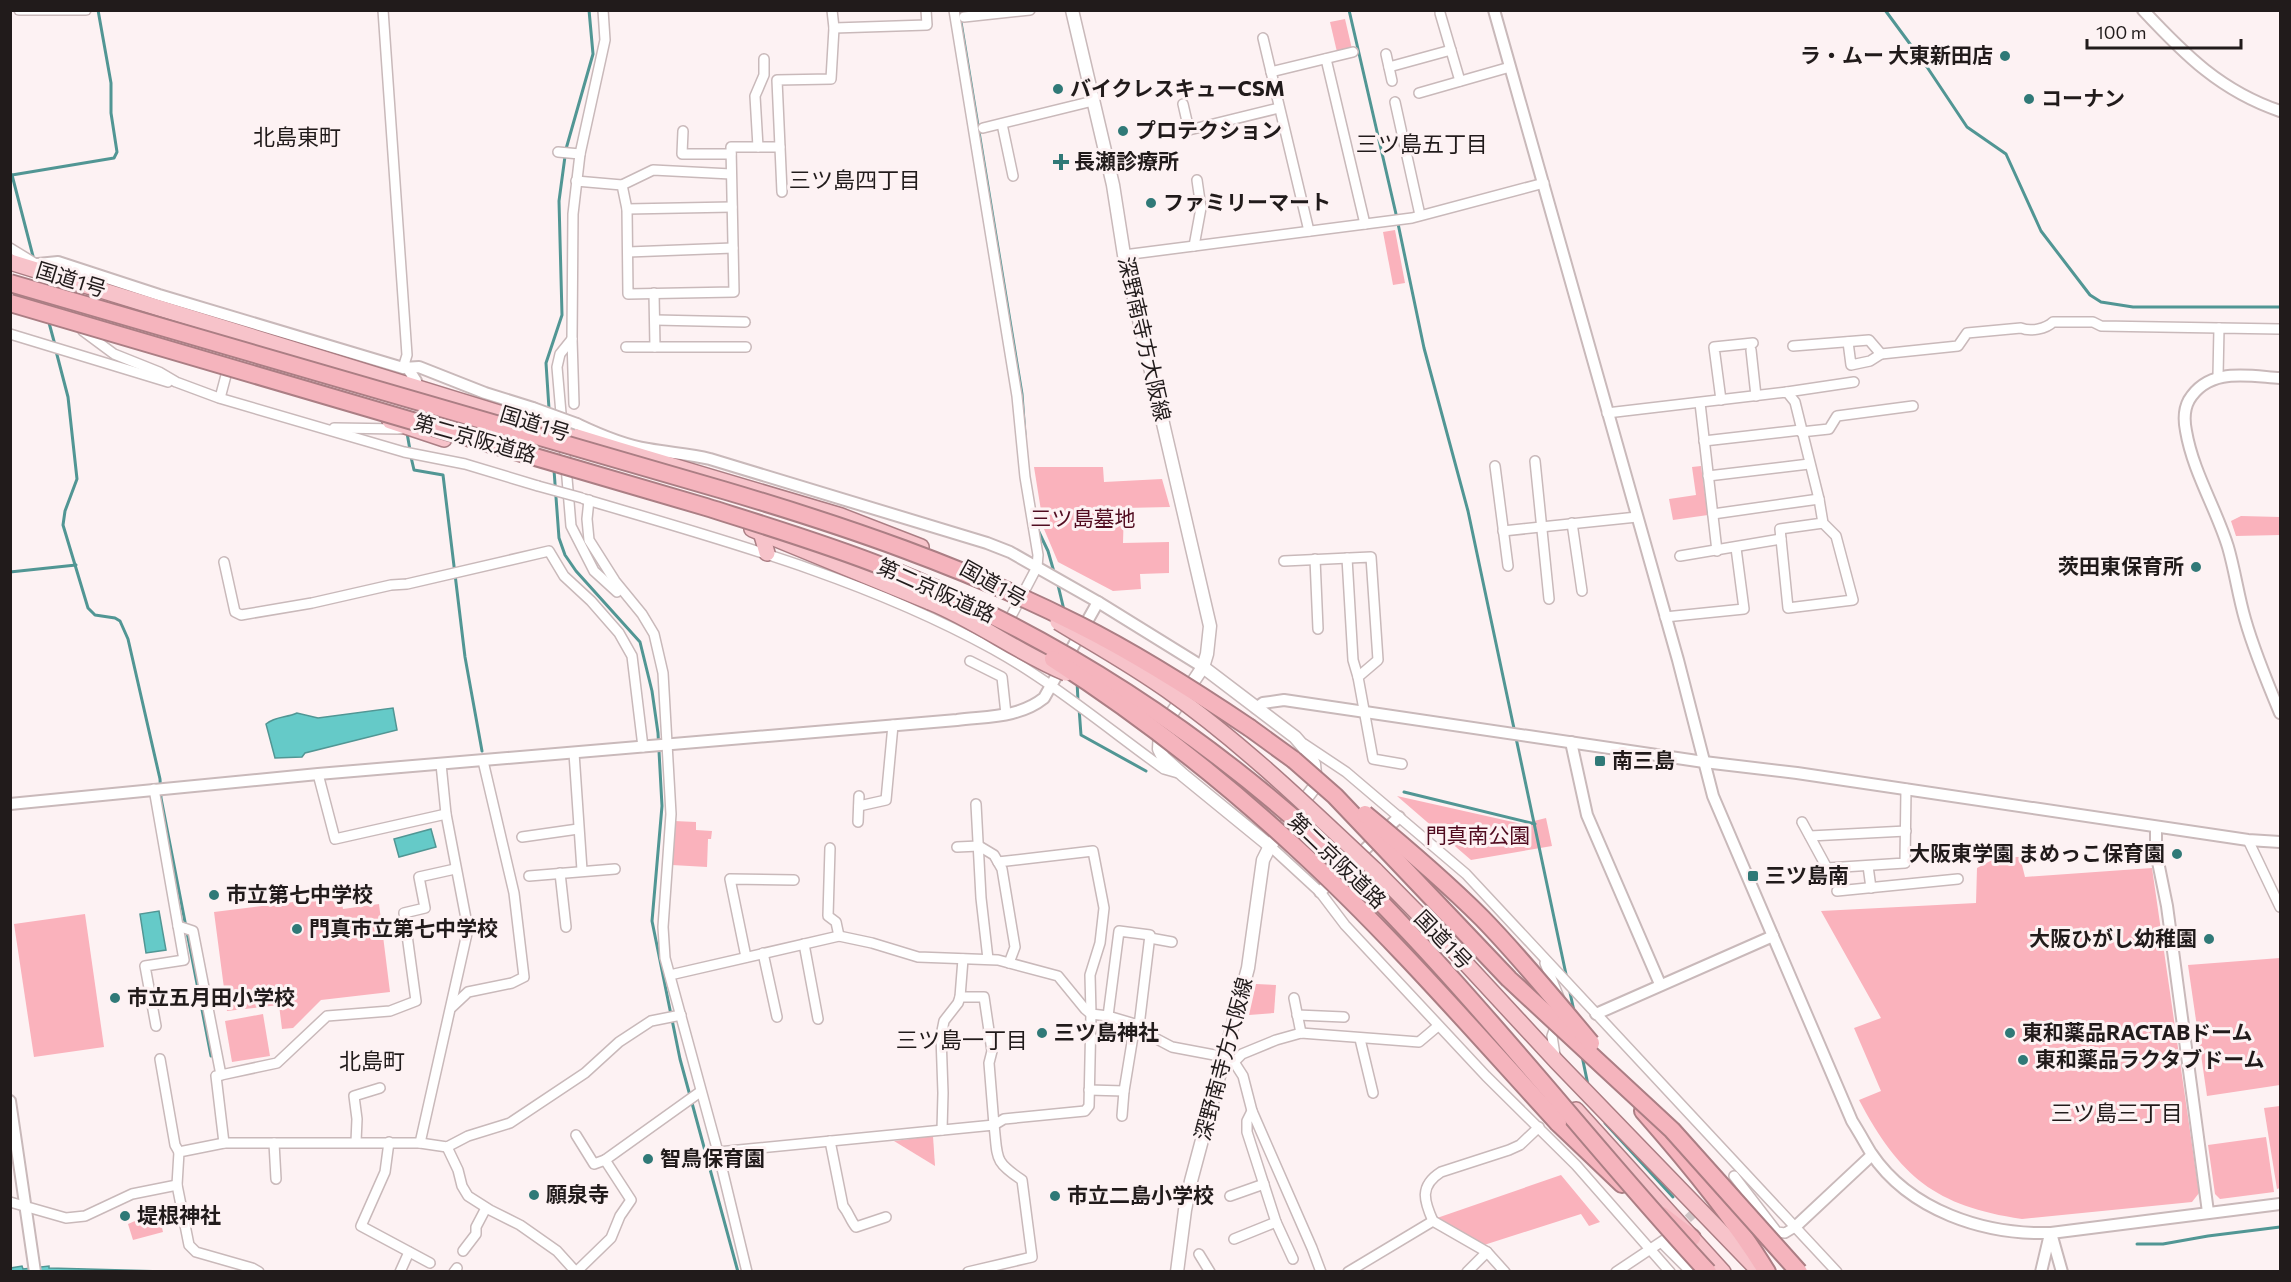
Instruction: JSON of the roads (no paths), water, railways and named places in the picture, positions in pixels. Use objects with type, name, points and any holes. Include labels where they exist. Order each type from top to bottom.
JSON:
[{"type":"highway","name":"国道1号","points":[[28,266],[158,301],[417,387],[841,516],[940,555],[1020,598],[1078,637],[1166,689],[1271,772],[1369,874],[1435,952],[1723,1272]]},
{"type":"highway","name":"第二京阪道路","points":[[10,283],[733,493],[890,543],[974,576],[1079,625],[1137,656],[1199,693],[1294,760]]},
{"type":"highway","name":"第二京阪道路","points":[[10,303],[706,507],[821,544],[884,567],[973,606],[1060,651],[1127,692],[1194,738],[1256,786],[1324,845],[1431,955],[1497,1028],[1660,1220],[1708,1272]]},
{"type":"highway","name":"国道1号","points":[[10,309],[329,398],[409,429],[558,470],[760,532],[958,614],[997,644],[1131,699],[1200,738],[1260,782],[1446,942],[1557,1062],[1760,1272]]},
{"type":"highway","points":[[760,532],[767,553]]},
{"type":"highway","points":[[884,567],[1011,631],[1166,740],[1244,802],[1294,846],[1361,911],[1558,1123],[1623,1185],[1692,1238]]},
{"type":"highway","points":[[1294,760],[1338,792],[1409,850],[1482,918],[1591,1043],[1638,1106],[1669,1140],[1730,1219],[1767,1272]]},
{"type":"highway","points":[[1294,760],[1335,796],[1509,979],[1672,1130],[1799,1272]]},
{"type":"main road","name":"深野南寺方大阪線","points":[[1072,10],[1113,185],[1124,255],[1210,626],[1203,667],[1160,730],[1158,741],[1163,757],[1270,846]]},
{"type":"main road","name":"深野南寺方大阪線","points":[[1177,1272],[1191,1181],[1230,1060],[1248,968],[1263,860],[1270,846],[1316,785],[1314,764],[1308,752],[1295,737],[1203,667]]},
{"type":"street","points":[[10,12],[86,10]]},
{"type":"street","points":[[383,10],[405,367],[416,381],[417,387]]},
{"type":"street","points":[[574,404],[573,214],[580,154],[605,40],[603,10]]},
{"type":"street","points":[[782,192],[777,80],[831,79],[834,28],[832,10]]},
{"type":"street","points":[[834,28],[927,25],[926,10]]},
{"type":"street","points":[[954,10],[1017,396],[1025,477],[1038,555],[1037,567],[997,644]]},
{"type":"street","points":[[964,17],[1030,10]]},
{"type":"street","points":[[1494,10],[1665,616],[1713,796],[1852,1121],[1872,1155],[1916,1196],[1964,1222],[1994,1230],[2024,1234],[2050,1233],[2280,1204]]},
{"type":"street","points":[[2143,10],[2200,68],[2225,85],[2280,111]]},
{"type":"street","points":[[1440,13],[1460,81]]},
{"type":"street","points":[[1263,38],[1309,231]]},
{"type":"street","points":[[1389,68],[1451,50]]},
{"type":"street","points":[[1271,72],[1353,52]]},
{"type":"street","points":[[1386,54],[1392,81]]},
{"type":"street","points":[[1326,59],[1365,224]]},
{"type":"street","points":[[758,147],[755,96],[764,75],[764,60]]},
{"type":"street","points":[[1419,93],[1510,67]]},
{"type":"street","points":[[983,128],[1094,101]]},
{"type":"street","points":[[1395,102],[1420,215]]},
{"type":"street","points":[[1183,104],[1189,130],[1279,108]]},
{"type":"street","points":[[1002,124],[1013,176]]},
{"type":"street","points":[[683,131],[682,154],[731,154]]},
{"type":"street","points":[[622,185],[627,209],[628,294],[734,292],[731,147],[780,147]]},
{"type":"street","points":[[558,152],[580,154]]},
{"type":"street","points":[[576,181],[622,185],[653,170],[731,174]]},
{"type":"street","points":[[1194,246],[1201,208],[1197,180]]},
{"type":"street","points":[[1124,255],[1420,215],[1544,183]]},
{"type":"street","points":[[627,209],[732,207]]},
{"type":"street","points":[[10,248],[28,266]]},
{"type":"street","points":[[628,252],[733,249]]},
{"type":"street","points":[[654,293],[655,347]]},
{"type":"street","points":[[220,398],[234,344],[227,332],[170,318],[158,312],[158,301],[405,367],[419,367],[485,393],[558,415],[617,442],[650,450],[690,454],[987,543],[1037,567],[1098,602],[1203,667]]},
{"type":"street","points":[[655,320],[745,322]]},
{"type":"street","points":[[1848,342],[1851,364],[1870,362],[1881,354],[1958,346],[1967,333],[2021,328],[2027,331],[2049,326],[2053,322],[2094,322],[2101,326],[2280,329]]},
{"type":"street","points":[[2218,376],[2219,328]]},
{"type":"street","points":[[83,331],[114,354],[159,372],[176,382]]},
{"type":"street","points":[[10,334],[408,453],[465,464],[767,553],[878,594],[997,644],[1050,686],[1164,769],[1183,775]]},
{"type":"street","points":[[572,339],[560,354],[557,367],[555,430],[558,470],[571,526],[594,571],[642,614]]},
{"type":"street","points":[[1793,346],[1869,340],[1881,354]]},
{"type":"street","points":[[626,347],[746,346]]},
{"type":"street","points":[[1721,400],[1714,347],[1752,346],[1756,396]]},
{"type":"street","points":[[2280,378],[2218,376],[2195,392],[2187,403],[2184,414],[2190,450],[2228,547],[2252,642],[2280,713]]},
{"type":"street","points":[[1607,413],[1854,382]]},
{"type":"street","points":[[1787,392],[1795,402],[1823,523],[1836,536],[1852,600],[1788,608],[1780,529],[1823,523]]},
{"type":"street","points":[[1700,403],[1717,550]]},
{"type":"street","points":[[1704,441],[1829,429],[1837,416],[1913,406]]},
{"type":"street","points":[[324,428],[409,429]]},
{"type":"street","points":[[1535,461],[1549,599]]},
{"type":"street","points":[[1708,476],[1809,464]]},
{"type":"street","points":[[1495,466],[1508,566]]},
{"type":"street","points":[[724,481],[772,479]]},
{"type":"street","points":[[585,499],[589,540],[615,581],[642,614],[654,634],[663,673],[671,814],[663,927],[665,958],[697,1094],[718,1152],[747,1272]]},
{"type":"street","points":[[1713,514],[1819,499]]},
{"type":"street","points":[[1503,531],[1637,517]]},
{"type":"street","points":[[1572,523],[1582,591]]},
{"type":"street","points":[[1680,556],[1781,539]]},
{"type":"street","points":[[1665,616],[1744,609],[1736,548]]},
{"type":"street","points":[[224,562],[235,612],[241,615],[455,574],[549,551],[564,576],[591,601],[619,633],[632,657],[647,746]]},
{"type":"street","points":[[1284,561],[1371,557],[1378,660],[1358,676]]},
{"type":"street","points":[[1347,558],[1353,660],[1366,711],[1372,759],[1402,764]]},
{"type":"street","points":[[1315,559],[1318,629]]},
{"type":"street","points":[[10,804],[318,774],[894,725],[1020,712],[1034,706],[1044,698],[1098,602]]},
{"type":"street","points":[[970,661],[1002,677],[1006,714]]},
{"type":"street","points":[[1256,708],[1263,703],[1284,699],[2156,827],[2248,840],[2280,842]]},
{"type":"street","points":[[858,822],[859,801],[886,800],[894,725]]},
{"type":"street","points":[[1295,737],[1346,772],[1466,874],[1596,1014],[1735,1175],[1777,1232],[1785,1233],[1795,1227],[1872,1155]]},
{"type":"street","points":[[1571,742],[1587,815],[1660,984]]},
{"type":"street","points":[[574,753],[582,870]]},
{"type":"street","points":[[452,1007],[468,992],[512,983],[524,977],[514,892],[483,761]]},
{"type":"street","points":[[420,1143],[468,929],[446,814],[441,764]]},
{"type":"street","points":[[318,774],[335,839],[446,814]]},
{"type":"street","points":[[154,789],[184,960],[145,966],[156,1026]]},
{"type":"street","points":[[1802,822],[1827,868],[1905,863],[1906,789]]},
{"type":"street","points":[[976,804],[981,898],[988,959]]},
{"type":"street","points":[[1320,892],[1399,817]]},
{"type":"street","points":[[2156,827],[2156,852],[2167,906],[2208,1212]]},
{"type":"street","points":[[522,837],[578,829]]},
{"type":"street","points":[[1810,836],[1906,831]]},
{"type":"street","points":[[2248,840],[2280,907]]},
{"type":"street","points":[[957,847],[979,846],[994,855],[1002,869],[1015,947],[1010,963]]},
{"type":"street","points":[[1270,846],[1320,892],[1345,925],[1438,1026],[1539,1127],[1670,1272]]},
{"type":"street","points":[[830,848],[828,916],[836,922],[839,936]]},
{"type":"street","points":[[718,1152],[994,1125],[1004,1119],[1085,1111],[1089,1106],[1090,975],[1100,943],[1104,908],[1093,851],[998,862]]},
{"type":"street","points":[[1868,866],[1871,888]]},
{"type":"street","points":[[224,1143],[216,1076],[277,1063],[327,1016],[390,1011],[416,1001],[404,913],[425,908],[419,877],[455,869]]},
{"type":"street","points":[[529,876],[615,869]]},
{"type":"street","points":[[560,873],[566,927]]},
{"type":"street","points":[[746,957],[730,879],[794,880]]},
{"type":"street","points":[[1837,891],[1958,879]]},
{"type":"street","points":[[178,926],[193,931],[221,1075]]},
{"type":"street","points":[[1108,1016],[1119,931],[1150,935],[1150,938],[1172,942]]},
{"type":"street","points":[[670,975],[839,936],[918,957],[988,959],[1058,976],[1091,1014],[1108,1016],[1137,1025],[1172,1047],[1230,1060],[1244,1076],[1252,1111],[1321,1272]]},
{"type":"street","points":[[1596,1014],[1773,936]]},
{"type":"street","points":[[1122,1116],[1124,1091],[1150,938]]},
{"type":"street","points":[[804,944],[818,1019]]},
{"type":"street","points":[[763,953],[777,1017]]},
{"type":"street","points":[[1541,955],[1558,992],[1560,1002],[1560,1012],[1552,1036],[1552,1046],[1557,1062]]},
{"type":"street","points":[[942,1130],[941,1036],[944,1020],[960,997],[963,959]]},
{"type":"street","points":[[960,997],[984,997],[992,1051],[989,1063],[999,1161],[1022,1180],[1032,1257],[968,1272]]},
{"type":"street","points":[[1294,998],[1301,1033]]},
{"type":"street","points":[[179,1152],[224,1143],[389,1142],[447,1147],[468,1136],[510,1123],[585,1072],[619,1042],[651,1021],[679,1015]]},
{"type":"street","points":[[1298,1015],[1344,1017]]},
{"type":"street","points":[[1230,1060],[1276,1040],[1301,1033],[1419,1042],[1438,1026]]},
{"type":"street","points":[[1360,1038],[1373,1093]]},
{"type":"street","points":[[160,1059],[175,1145],[179,1152],[177,1185],[189,1245],[196,1252],[259,1272]]},
{"type":"street","points":[[356,1142],[357,1119],[354,1096],[380,1088]]},
{"type":"street","points":[[1089,1090],[1124,1091]]},
{"type":"street","points":[[576,1135],[594,1164],[605,1160],[697,1094]]},
{"type":"street","points":[[10,1101],[35,1272]]},
{"type":"street","points":[[1252,1111],[1247,1120],[1247,1132],[1276,1222],[1293,1259]]},
{"type":"street","points":[[1505,1272],[1487,1252],[1433,1221],[1424,1195],[1431,1179],[1441,1172],[1520,1145],[1539,1127]]},
{"type":"street","points":[[830,1141],[843,1206],[849,1213],[851,1221],[856,1227],[886,1217]]},
{"type":"street","points":[[389,1142],[385,1172],[361,1226],[430,1263]]},
{"type":"street","points":[[274,1143],[276,1179]]},
{"type":"street","points":[[447,1147],[468,1196],[520,1225],[557,1251],[576,1272],[611,1238],[620,1216],[631,1200],[605,1160]]},
{"type":"street","points":[[1735,1175],[1795,1227],[1837,1272]]},
{"type":"street","points":[[1230,1196],[1264,1184]]},
{"type":"street","points":[[10,1202],[66,1218],[85,1216],[132,1194],[177,1185]]},
{"type":"street","points":[[463,1251],[476,1234],[476,1227],[486,1208]]},
{"type":"street","points":[[1348,1272],[1433,1221]]},
{"type":"street","points":[[1234,1239],[1276,1222]]},
{"type":"street","points":[[2042,1272],[2050,1233]]},
{"type":"street","points":[[2050,1233],[2062,1272]]},
{"type":"street","points":[[1616,1272],[1663,1242],[1691,1272]]},
{"type":"street","points":[[400,1272],[409,1252]]},
{"type":"street","points":[[1467,1272],[1487,1252]]},
{"type":"street","points":[[1199,1254],[1210,1272]]},
{"type":"water","points":[[393,708],[397,730],[305,753],[302,757],[275,758],[266,724],[274,720],[297,713],[318,718]]},
{"type":"water","points":[[431,829],[436,847],[399,857],[394,839]]},
{"type":"water","points":[[159,911],[166,950],[146,953],[140,914]]},
{"type":"water","points":[[22,1266],[23,1269],[49,1266],[49,1268],[162,1271],[11,1272],[11,1268]]},
{"type":"waterway","points":[[12,175],[114,158],[117,152],[111,113],[111,83],[98,10]]},
{"type":"waterway","points":[[550,424],[546,363],[562,315],[559,201],[566,149],[593,54],[589,10]]},
{"type":"waterway","points":[[959,10],[1022,394],[1025,435]]},
{"type":"waterway","points":[[1349,10],[1424,348],[1468,511],[1567,979]]},
{"type":"waterway","points":[[1885,10],[1967,127],[2006,154],[2041,231],[2090,295],[2101,302],[2133,307],[2280,307]]},
{"type":"waterway","points":[[12,175],[34,260]]},
{"type":"waterway","points":[[48,319],[55,345]]},
{"type":"waterway","points":[[56,351],[68,397],[77,479],[65,511],[63,525],[88,608],[95,615],[120,621],[128,639],[160,779],[161,798],[211,1056]]},
{"type":"waterway","points":[[407,433],[410,450]]},
{"type":"waterway","points":[[411,457],[414,470],[443,475],[465,657],[482,751]]},
{"type":"waterway","points":[[554,470],[559,538],[565,555],[576,571],[640,642],[652,691],[658,733],[662,806],[652,921],[680,1059],[738,1272]]},
{"type":"waterway","points":[[1037,528],[1048,551],[1054,572]]},
{"type":"waterway","points":[[10,572],[76,565]]},
{"type":"waterway","points":[[1057,581],[1064,610]]},
{"type":"waterway","points":[[1077,681],[1078,701]]},
{"type":"waterway","points":[[1079,708],[1081,735],[1146,771]]},
{"type":"waterway","points":[[1404,792],[1535,824]]},
{"type":"waterway","points":[[1569,988],[1574,1011]]},
{"type":"waterway","points":[[1582,1056],[1588,1085]]},
{"type":"waterway","points":[[1605,1123],[1673,1197]]},
{"type":"waterway","points":[[2137,1244],[2163,1244],[2280,1227]]},
{"type":"tunnel","points":[[1678,1228],[1729,1180]]},
{"type":"place","name":"ラ・ムー 大東新田店","points":[[2005,56]]},
{"type":"place","name":"バイクレスキューCSM","points":[[1058,89]]},
{"type":"place","name":"コーナン","points":[[2029,99]]},
{"type":"place","name":"プロテクション","points":[[1123,131]]},
{"type":"place","name":"長瀬診療所","points":[[1061,162]]},
{"type":"place","name":"ファミリーマート","points":[[1151,203]]},
{"type":"place","name":"茨田東保育所","points":[[2196,567]]},
{"type":"place","name":"南三島","points":[[1600,761]]},
{"type":"place","name":"大阪東学園 まめっこ保育園","points":[[2177,854]]},
{"type":"place","name":"三ツ島南","points":[[1753,876]]},
{"type":"place","name":"市立第七中学校","points":[[214,895]]},
{"type":"place","name":"門真市立第七中学校","points":[[297,929]]},
{"type":"place","name":"大阪ひがし幼稚園","points":[[2209,939]]},
{"type":"place","name":"市立五月田小学校","points":[[115,998]]},
{"type":"place","name":"三ツ島神社","points":[[1042,1033]]},
{"type":"place","name":"東和薬品RACTABドーム","points":[[2010,1033]]},
{"type":"place","name":"東和薬品ラクタブドーム","points":[[2023,1060]]},
{"type":"place","name":"智鳥保育園","points":[[648,1159]]},
{"type":"place","name":"願泉寺","points":[[534,1195]]},
{"type":"place","name":"市立二島小学校","points":[[1055,1196]]},
{"type":"place","name":"堤根神社","points":[[125,1216]]},
{"type":"district","name":"北島東町","points":[[297,137]]},
{"type":"district","name":"三ツ島五丁目","points":[[1422,144]]},
{"type":"district","name":"三ツ島四丁目","points":[[855,180]]},
{"type":"district","name":"三ツ島一丁目","points":[[962,1040]]},
{"type":"district","name":"北島町","points":[[372,1061]]},
{"type":"district","name":"三ツ島三丁目","points":[[2117,1113]]},
{"type":"park label","name":"三ツ島墓地","points":[[1083,519]]},
{"type":"park label","name":"門真南公園","points":[[1478,836]]}]
